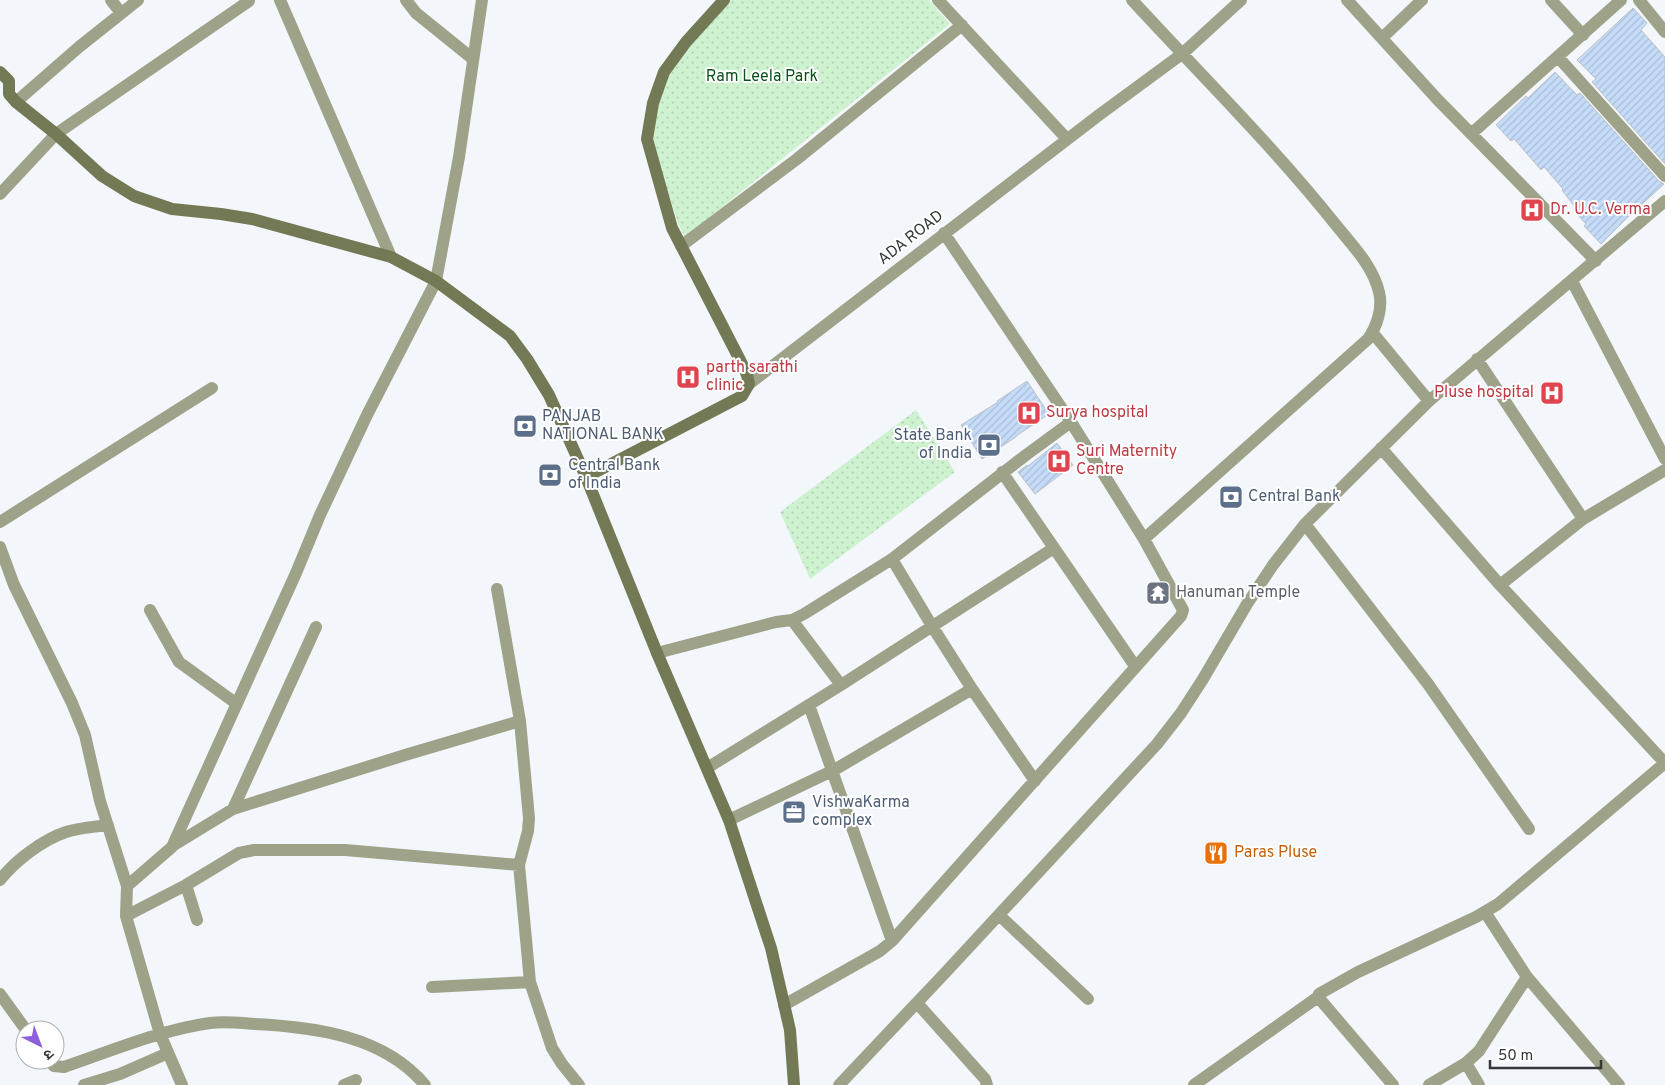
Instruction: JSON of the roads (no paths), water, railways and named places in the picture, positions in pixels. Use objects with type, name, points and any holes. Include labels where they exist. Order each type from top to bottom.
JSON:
[{"type":"main road","points":[[724,0],[686,42],[664,72],[648,123],[647,139],[672,228],[740,360],[749,384]]},
{"type":"main road","points":[[0,72],[9,81],[9,97],[56,134],[102,176],[134,196],[172,209],[252,220],[392,257],[436,280],[510,336],[550,395],[586,477],[657,653],[729,820],[771,948],[791,1040],[794,1085]]},
{"type":"main road","name":"ADA ROAD","points":[[586,477],[742,396],[749,384]]},
{"type":"street","points":[[111,0],[121,13]]},
{"type":"street","points":[[9,97],[79,47],[138,0]]},
{"type":"street","points":[[280,0],[392,257]]},
{"type":"street","points":[[406,0],[416,13],[473,59]]},
{"type":"street","points":[[172,848],[296,573],[320,515],[355,440],[436,280],[459,157],[482,0]]},
{"type":"street","points":[[938,0],[1067,139]]},
{"type":"street","points":[[1132,0],[1309,191],[1366,264],[1379,292],[1379,317],[1368,339],[1144,540]]},
{"type":"street","name":"ADA ROAD","points":[[749,384],[1067,139],[1182,54],[1241,0]]},
{"type":"street","points":[[1347,0],[1437,99],[1596,261]]},
{"type":"street","points":[[1382,38],[1422,0]]},
{"type":"street","points":[[1551,0],[1583,35]]},
{"type":"street","points":[[1471,134],[1621,0]]},
{"type":"street","points":[[1639,0],[1665,32]]},
{"type":"street","points":[[0,194],[56,134],[249,1]]},
{"type":"street","points":[[681,246],[797,159],[962,25]]},
{"type":"street","points":[[1558,56],[1665,176]]},
{"type":"street","points":[[839,1085],[1157,744],[1185,706],[1273,565],[1305,524],[1429,401],[1665,201]]},
{"type":"street","points":[[784,1005],[880,951],[892,941],[1036,781],[1135,666],[1181,616],[1183,610],[1144,540],[1071,422],[944,233]]},
{"type":"street","points":[[1572,281],[1665,459]]},
{"type":"street","points":[[1372,332],[1429,401]]},
{"type":"street","points":[[1477,359],[1583,519]]},
{"type":"street","points":[[0,522],[212,388]]},
{"type":"street","points":[[657,653],[776,622],[792,620],[804,614],[892,559],[1002,472],[1071,422]]},
{"type":"street","points":[[1381,448],[1500,585],[1665,763],[1498,904],[1487,916],[1358,972],[1319,994],[1323,1003],[1393,1085]]},
{"type":"street","points":[[1500,585],[1583,519],[1665,470]]},
{"type":"street","points":[[1002,472],[1135,666]]},
{"type":"street","points":[[1305,524],[1428,684],[1529,829]]},
{"type":"street","points":[[0,547],[14,585],[76,711],[85,736],[100,801],[126,886],[126,916],[160,1034],[182,1085]]},
{"type":"street","points":[[707,768],[841,685],[1054,548]]},
{"type":"street","points":[[892,559],[972,689],[1036,781]]},
{"type":"street","points":[[497,589],[520,721],[529,818],[528,831],[519,865],[530,982],[552,1048],[579,1085]]},
{"type":"street","points":[[150,610],[184,668],[237,704]]},
{"type":"street","points":[[792,620],[841,685]]},
{"type":"street","points":[[233,809],[316,627]]},
{"type":"street","points":[[729,820],[834,770],[972,689]]},
{"type":"street","points":[[809,705],[834,770],[892,941]]},
{"type":"street","points":[[126,886],[172,848],[175,843],[233,809],[520,721]]},
{"type":"street","points":[[0,880],[11,867],[32,850],[65,832],[108,824]]},
{"type":"street","points":[[126,916],[186,885],[239,853],[254,850],[345,850],[519,865]]},
{"type":"street","points":[[186,885],[197,920]]},
{"type":"street","points":[[999,914],[1088,999]]},
{"type":"street","points":[[1487,916],[1527,977],[1619,1085]]},
{"type":"street","points":[[1430,1085],[1466,1063],[1482,1046],[1527,977]]},
{"type":"street","points":[[432,987],[530,982]]},
{"type":"street","points":[[0,994],[19,1020]]},
{"type":"street","points":[[918,1002],[988,1085]]},
{"type":"street","points":[[1194,1085],[1323,1003]]},
{"type":"street","points":[[65,1067],[160,1034],[216,1023],[296,1026],[344,1035],[388,1053],[416,1073],[425,1085]]},
{"type":"street","points":[[84,1085],[120,1074],[168,1053]]},
{"type":"street","points":[[1466,1063],[1479,1085]]},
{"type":"street","points":[[344,1085],[356,1080]]},
{"type":"place","name":"Dr. U.C. Verma","points":[[1532,210]]},
{"type":"place","name":"parth sarathi clinic","points":[[688,377]]},
{"type":"place","name":"Pluse hospital","points":[[1552,393]]},
{"type":"place","name":"Surya hospital","points":[[1029,413]]},
{"type":"place","name":"PANJAB NATIONAL BANK","points":[[525,426]]},
{"type":"place","name":"State Bank of India","points":[[989,445]]},
{"type":"place","name":"Suri Maternity Centre","points":[[1059,461]]},
{"type":"place","name":"Central Bank of India","points":[[550,475]]},
{"type":"place","name":"Central Bank","points":[[1231,497]]},
{"type":"place","name":"Hanuman Temple","points":[[1158,593]]},
{"type":"place","name":"VishwaKarma complex","points":[[794,812]]},
{"type":"place","name":"Paras Pluse","points":[[1216,853]]},
{"type":"park label","name":"Ram Leela Park","points":[[762,77]]}]
